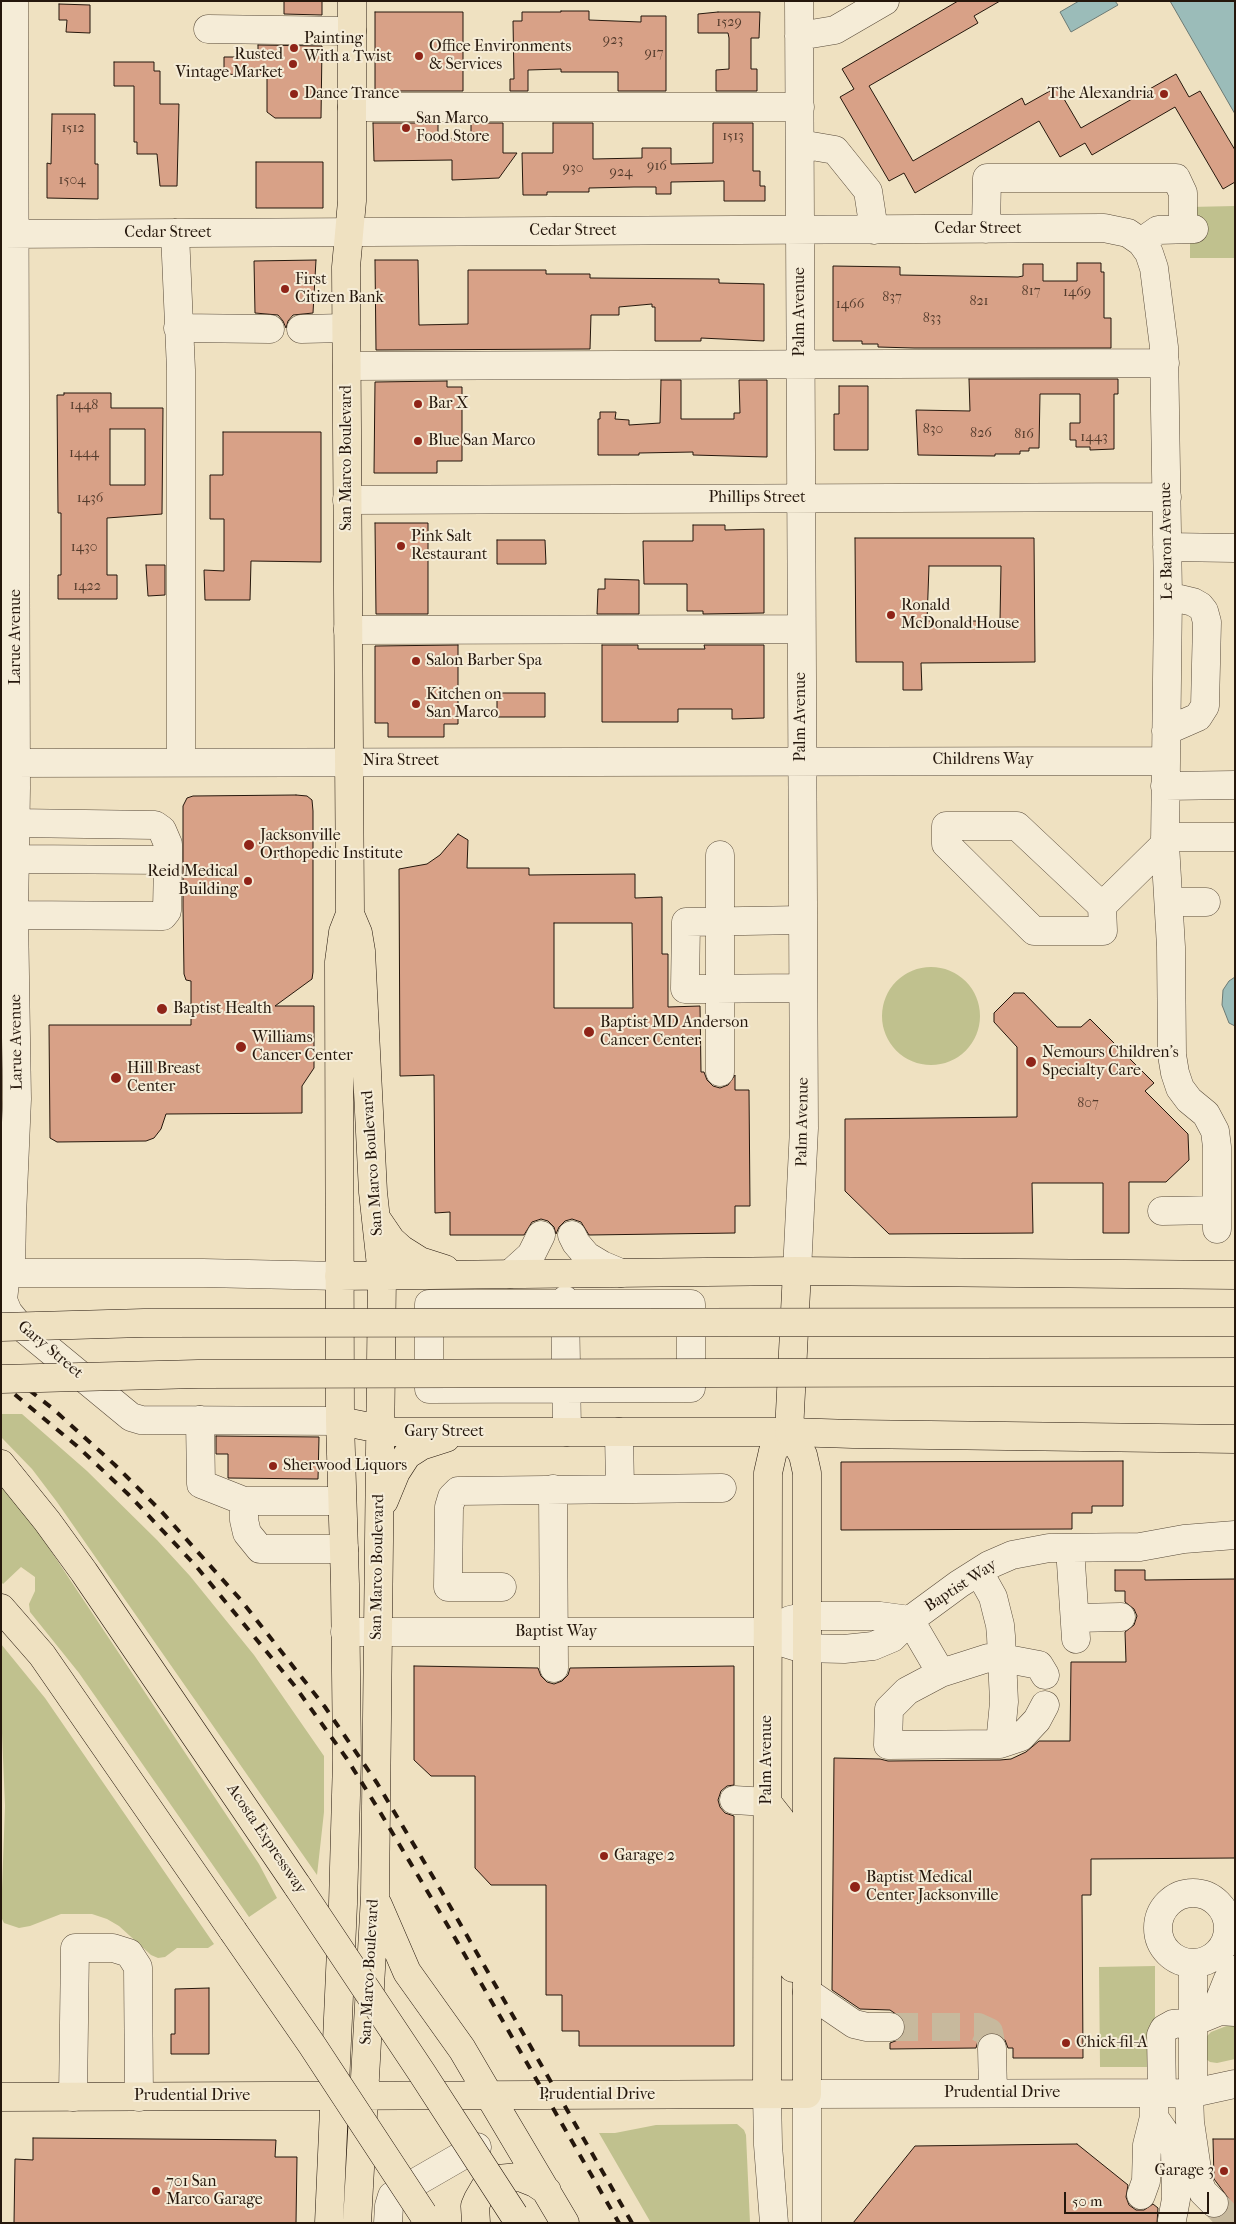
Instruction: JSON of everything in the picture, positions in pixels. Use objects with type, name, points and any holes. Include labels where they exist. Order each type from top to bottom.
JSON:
[{"type":"main road","name":"San Marco Boulevard","points":[[329,2223],[345,1852],[345,1632],[339,1276],[341,1169],[339,962],[343,932],[350,914],[346,267],[352,201],[352,1]]},
{"type":"main road","name":"San Marco Boulevard","points":[[350,914],[358,933],[361,951],[375,1217],[382,1275],[375,1896],[357,2223]]},
{"type":"main road","points":[[375,1217],[391,1240],[407,1254],[430,1264],[466,1274]]},
{"type":"main road","points":[[339,1276],[797,1271],[1235,1275]]},
{"type":"main road","name":"Palm Avenue","points":[[767,2094],[768,1465],[776,1445],[789,1432],[797,1271]]},
{"type":"main road","points":[[1,1327],[144,1322],[1235,1322]]},
{"type":"main road","points":[[1,1379],[198,1374],[1235,1372]]},
{"type":"main road","name":"Gary Street","points":[[340,1421],[381,1431],[395,1432],[789,1432],[869,1435],[1235,1438]]},
{"type":"main road","points":[[378,1514],[396,1472],[407,1455],[429,1443],[472,1432]]},
{"type":"main road","points":[[789,1432],[803,1455],[807,1473],[807,2094]]},
{"type":"main road","name":"Acosta Expressway","points":[[1,1464],[47,1521],[84,1572],[298,1887],[448,2112],[517,2220]]},
{"type":"main road","points":[[1,1608],[42,1655],[312,2045],[426,2220]]},
{"type":"main road","points":[[767,1802],[781,1820],[786,1837],[789,1950],[795,1974],[807,1992]]},
{"type":"main road","points":[[375,1896],[407,1972],[462,2049],[565,2223]]},
{"type":"main road","name":"Prudential Drive","points":[[1,2097],[807,2094]]},
{"type":"main road","points":[[476,2223],[475,2206],[478,2199],[485,2187],[497,2179],[520,2177],[536,2183],[547,2191]]},
{"type":"street","name":"Larue Avenue","points":[[11,1273],[17,1099],[9,1006],[14,915],[16,823],[9,763],[8,234],[14,1]]},
{"type":"street","name":"Palm Avenue","points":[[797,1271],[804,1135],[799,1]]},
{"type":"street","points":[[799,36],[835,30],[885,1]]},
{"type":"street","points":[[208,30],[352,31]]},
{"type":"street","points":[[352,107],[800,107]]},
{"type":"street","points":[[800,144],[835,150],[868,191],[874,230]]},
{"type":"street","points":[[986,228],[987,178],[1176,178],[1183,193],[1188,229],[1158,230],[1142,242]]},
{"type":"street","name":"Cedar Street","points":[[8,234],[1104,228],[1128,233],[1142,242]]},
{"type":"street","points":[[175,233],[181,370],[181,762]]},
{"type":"street","name":"Le Baron Avenue","points":[[1142,242],[1149,253],[1154,268],[1162,315],[1165,364],[1168,596],[1165,841],[1169,902],[1173,1064],[1176,1081],[1184,1094],[1202,1109],[1213,1125],[1226,1169],[1217,1220],[1162,1211]]},
{"type":"street","points":[[178,328],[270,328]]},
{"type":"street","points":[[301,328],[346,328]]},
{"type":"street","points":[[347,366],[1165,364]]},
{"type":"street","name":"Phillips Street","points":[[347,500],[1166,496]]},
{"type":"street","points":[[1167,548],[1235,548]]},
{"type":"street","points":[[1166,731],[1198,717],[1205,706],[1207,631],[1206,616],[1200,606],[1193,602],[1168,596]]},
{"type":"street","points":[[348,630],[801,629]]},
{"type":"street","name":"Nira Street","points":[[9,763],[801,760]]},
{"type":"street","name":"Childrens Way","points":[[801,760],[1165,773],[1235,785]]},
{"type":"street","points":[[14,915],[163,916],[167,911],[168,844],[162,830],[155,825],[16,823]]},
{"type":"street","points":[[1102,906],[1017,826],[946,826],[946,844],[1034,932],[1103,932],[1102,906],[1165,841],[1235,837]]},
{"type":"street","points":[[720,855],[720,1072]]},
{"type":"street","points":[[15,859],[168,860]]},
{"type":"street","points":[[1169,902],[1206,902]]},
{"type":"street","points":[[721,922],[802,920]]},
{"type":"street","points":[[720,988],[803,988]]},
{"type":"street","points":[[510,1274],[531,1255],[541,1235]]},
{"type":"street","points":[[572,1235],[576,1243],[588,1256],[602,1265],[621,1273]]},
{"type":"street","points":[[11,1273],[203,1273],[339,1276]]},
{"type":"street","name":"Gary Street","points":[[11,1273],[5,1282],[4,1300],[8,1312],[16,1323],[126,1414],[141,1420],[340,1421]]},
{"type":"street","points":[[564,1274],[567,1432]]},
{"type":"street","points":[[429,1304],[565,1304],[691,1304],[691,1388],[429,1389],[429,1304]]},
{"type":"street","points":[[200,1420],[201,1484],[244,1501],[342,1501]]},
{"type":"street","points":[[619,1432],[620,1489]]},
{"type":"street","points":[[502,1587],[448,1587],[449,1508],[454,1493],[464,1490],[722,1488]]},
{"type":"street","points":[[553,1489],[554,1668]]},
{"type":"street","points":[[244,1501],[245,1527],[251,1539],[260,1549],[344,1549]]},
{"type":"street","name":"Baptist Way","points":[[767,1632],[784,1643],[807,1648],[872,1646],[892,1638],[910,1620],[978,1572],[1000,1560],[1021,1552],[1049,1548],[1140,1547],[1231,1533]]},
{"type":"street","points":[[1070,1548],[1075,1628],[1121,1617]]},
{"type":"street","points":[[978,1572],[990,1591],[999,1616],[1004,1702],[1000,1744]]},
{"type":"street","name":"Baptist Way","points":[[345,1632],[767,1632],[782,1623],[807,1616],[880,1616],[910,1620]]},
{"type":"street","points":[[910,1620],[941,1673]]},
{"type":"street","points":[[1045,1674],[1039,1665],[1002,1658],[988,1658],[941,1673],[907,1691],[889,1710],[888,1745],[1000,1744],[1021,1737],[1037,1720],[1045,1705]]},
{"type":"street","points":[[734,1800],[767,1802]]},
{"type":"street","points":[[73,2097],[75,1948],[113,1948],[129,1953],[138,1966],[139,2097]]},
{"type":"street","points":[[1194,1963],[1190,2122],[1199,2183],[1203,2192],[1214,2203]]},
{"type":"street","points":[[1167,2216],[1158,2108],[1161,2035],[1164,2029],[1173,2024],[1194,2022],[1227,2012],[1220,1999],[1228,1979],[1235,1970]]},
{"type":"street","points":[[807,1992],[854,2024],[867,2027],[890,2027]]},
{"type":"street","points":[[992,2048],[993,2094]]},
{"type":"street","points":[[1191,2093],[1220,2072],[1235,2068]]},
{"type":"street","points":[[1191,2093],[1235,2084]]},
{"type":"street","points":[[1191,2093],[1214,2102],[1235,2105]]},
{"type":"street","name":"Prudential Drive","points":[[807,2094],[993,2094],[1158,2108],[1191,2093]]},
{"type":"street","points":[[767,2094],[768,2145],[774,2223]]},
{"type":"street","points":[[807,2094],[807,2223]]},
{"type":"street","points":[[1141,2195],[1146,2181],[1147,2145],[1158,2108]]},
{"type":"street","points":[[388,2223],[389,2206],[392,2196],[477,2147]]},
{"type":"green space","points":[[1235,206],[1235,258],[1190,258],[1190,207]]},
{"type":"green space","points":[[931,967],[950,971],[966,981],[976,997],[980,1016],[976,1035],[966,1051],[950,1061],[931,1065],[912,1061],[896,1051],[886,1035],[882,1016],[886,997],[896,981],[912,971]]},
{"type":"green space","points":[[1,1414],[22,1414],[87,1471],[157,1540],[190,1576],[254,1655],[324,1756],[324,1812],[317,1875],[57,1502],[32,1469],[1,1437]]},
{"type":"green space","points":[[1,1484],[31,1521],[259,1864],[277,1898],[249,1917],[79,1673],[30,1612],[29,1604],[35,1591],[35,1577],[21,1567],[3,1584],[1,1582]]},
{"type":"green space","points":[[1,1644],[45,1698],[214,1944],[208,1948],[177,1948],[165,1957],[158,1958],[151,1955],[119,1926],[107,1919],[92,1914],[61,1914],[30,1926],[19,1928],[4,1923],[1,1917],[5,1806],[1,1709]]},
{"type":"green space","points":[[1155,1966],[1155,2028],[1149,2067],[1100,2067],[1099,1967]]},
{"type":"green space","points":[[1229,2025],[1235,2026],[1235,2059],[1217,2063],[1210,2062],[1206,2059],[1204,2039],[1211,2032]]},
{"type":"green space","points":[[737,2124],[744,2130],[746,2135],[750,2223],[651,2223],[599,2133],[615,2133],[656,2125]]},
{"type":"water","points":[[1079,1],[1115,1],[1118,5],[1071,32],[1060,12]]},
{"type":"water","points":[[1170,1],[1235,1],[1235,114]]},
{"type":"water","points":[[1235,977],[1235,1026],[1229,1023],[1222,1005],[1223,990],[1229,981]]},
{"type":"building","points":[[284,1],[322,1],[322,15],[284,14]]},
{"type":"building","name":"The Alexandria","points":[[958,1],[1000,1],[974,16],[978,23],[869,86],[913,161],[1022,98],[1025,105],[1057,87],[1081,128],[1176,74],[1189,97],[1200,91],[1235,150],[1235,182],[1223,189],[1175,107],[1092,155],[1085,143],[1060,157],[1039,121],[915,193],[904,173],[889,181],[840,97],[854,89],[842,69]]},
{"type":"building","points":[[59,4],[90,5],[90,33],[66,32],[67,20],[59,20]]},
{"type":"building","points":[[589,11],[589,20],[641,22],[641,16],[666,16],[666,91],[618,91],[618,72],[561,72],[561,69],[528,70],[528,91],[510,91],[510,79],[514,79],[513,21],[522,21],[522,12]]},
{"type":"building","name":"Office Environments & Services","points":[[375,12],[463,12],[463,91],[375,91]]},
{"type":"building","points":[[760,12],[759,38],[751,38],[751,69],[757,69],[757,91],[716,91],[716,70],[729,69],[728,33],[698,33],[698,14]]},
{"type":"building","points":[[258,45],[322,46],[321,118],[275,118],[267,112],[267,76],[224,74],[224,57],[258,57]]},
{"type":"building","points":[[114,62],[154,62],[154,71],[160,71],[160,104],[179,104],[177,186],[160,186],[157,154],[137,154],[137,142],[134,142],[134,86],[114,86]]},
{"type":"building","points":[[52,114],[95,114],[95,164],[98,164],[98,199],[47,198],[47,163],[51,164]]},
{"type":"building","points":[[373,123],[438,123],[438,139],[471,139],[471,123],[503,123],[503,153],[517,153],[499,178],[452,180],[452,160],[374,161]]},
{"type":"building","points":[[553,123],[593,123],[593,159],[642,158],[642,148],[671,148],[671,164],[713,163],[713,123],[753,123],[753,171],[760,171],[760,186],[765,186],[765,201],[724,201],[724,181],[671,182],[671,194],[656,194],[656,187],[634,187],[589,188],[589,192],[547,192],[547,195],[523,195],[522,153],[553,153]]},
{"type":"building","points":[[256,162],[323,162],[323,208],[256,208]]},
{"type":"building","name":"First Citizen Bank","points":[[316,260],[313,313],[293,315],[288,321],[286,328],[278,315],[255,313],[254,261]]},
{"type":"building","points":[[375,260],[418,260],[419,325],[468,324],[468,270],[546,270],[546,274],[590,274],[590,278],[719,279],[719,283],[764,284],[764,341],[701,338],[701,341],[655,341],[655,307],[652,307],[652,304],[619,307],[619,315],[591,315],[590,349],[376,350]]},
{"type":"building","points":[[1077,263],[1101,263],[1101,272],[1104,272],[1104,318],[1111,318],[1111,348],[914,348],[878,347],[878,344],[862,344],[862,341],[833,341],[833,266],[900,267],[900,275],[1018,277],[1023,276],[1023,264],[1043,264],[1043,281],[1077,281]]},
{"type":"building","points":[[969,379],[1118,379],[1118,394],[1114,394],[1114,449],[1090,450],[1090,447],[1076,447],[1076,440],[1070,440],[1070,423],[1080,423],[1080,394],[1040,394],[1039,448],[1029,448],[1029,451],[1020,451],[1020,454],[995,454],[995,456],[918,455],[916,410],[970,411]]},
{"type":"building","points":[[661,380],[681,380],[681,419],[734,419],[734,413],[740,413],[739,380],[767,380],[767,457],[693,455],[693,452],[598,455],[598,419],[600,419],[600,412],[616,412],[615,419],[629,420],[629,425],[660,423]]},
{"type":"building","points":[[447,381],[447,387],[462,387],[462,461],[437,461],[437,473],[374,473],[375,382]]},
{"type":"building","points":[[839,386],[868,386],[868,450],[834,450],[834,414],[839,414]]},
{"type":"building","points":[[64,393],[111,393],[111,408],[163,408],[162,514],[107,518],[107,575],[117,575],[117,599],[58,599],[58,575],[61,575],[61,513],[58,513],[57,395],[64,395]],"holes":[[[110,429],[145,429],[145,485],[110,485]]]},
{"type":"building","points":[[223,432],[321,432],[321,562],[251,561],[250,600],[205,600],[204,570],[224,571],[224,519],[210,519],[210,475],[223,475]]},
{"type":"building","points":[[375,523],[428,523],[428,614],[376,614]]},
{"type":"building","points":[[693,525],[725,525],[725,530],[764,529],[764,613],[703,614],[703,611],[687,611],[687,584],[644,584],[643,541],[693,541]]},
{"type":"building","name":"Ronald McDonald House","points":[[855,538],[1034,538],[1035,662],[921,663],[922,690],[903,690],[903,662],[856,662]],"holes":[[[929,566],[1001,566],[1000,621],[927,621]]]},
{"type":"building","points":[[497,540],[545,540],[546,564],[497,564]]},
{"type":"building","points":[[146,565],[165,565],[165,595],[148,596]]},
{"type":"building","points":[[605,579],[639,580],[639,614],[597,614],[598,589],[605,589]]},
{"type":"building","points":[[458,645],[458,724],[444,724],[444,737],[388,737],[388,723],[375,723],[375,646]]},
{"type":"building","points":[[602,645],[638,645],[638,649],[705,649],[704,645],[764,645],[764,718],[732,719],[732,709],[678,709],[678,722],[602,722]]},
{"type":"building","points":[[497,693],[545,693],[545,717],[497,717]]},
{"type":"building","points":[[193,796],[307,796],[312,800],[313,972],[312,979],[275,1006],[314,1006],[314,1068],[302,1086],[302,1113],[166,1114],[161,1129],[154,1138],[146,1141],[57,1142],[50,1138],[49,1025],[191,1025],[191,981],[186,980],[184,974],[183,806],[187,798]]},
{"type":"building","points":[[458,834],[468,840],[467,868],[529,868],[529,875],[635,874],[635,898],[662,897],[662,954],[668,954],[668,1007],[700,1006],[701,1072],[704,1072],[707,1080],[713,1086],[720,1088],[728,1085],[735,1075],[735,1090],[749,1090],[750,1206],[735,1206],[735,1233],[589,1235],[581,1222],[572,1219],[565,1221],[559,1227],[556,1234],[554,1227],[548,1221],[541,1219],[532,1222],[524,1235],[450,1235],[450,1212],[435,1213],[434,1075],[400,1076],[399,869],[427,864],[440,855]],"holes":[[[554,923],[632,923],[633,1008],[554,1008]]]},
{"type":"building","points":[[1014,993],[1024,993],[1057,1027],[1081,1027],[1090,1019],[1154,1083],[1145,1091],[1188,1134],[1189,1160],[1166,1182],[1129,1182],[1129,1233],[1103,1233],[1103,1183],[1032,1183],[1033,1233],[889,1234],[845,1191],[845,1119],[1017,1117],[1017,1047],[994,1022],[994,1013]]},
{"type":"building","name":"Sherwood Liquors","points":[[216,1436],[319,1437],[318,1479],[228,1478],[228,1454],[216,1454]]},
{"type":"building","points":[[1123,1461],[1123,1506],[1092,1506],[1092,1513],[1072,1513],[1072,1529],[841,1530],[841,1462]]},
{"type":"building","points":[[1115,1570],[1145,1570],[1145,1580],[1235,1579],[1235,1858],[1091,1859],[1091,1895],[1082,1895],[1083,2058],[1013,2058],[1013,2048],[1008,2048],[1005,2040],[1000,2035],[992,2032],[984,2035],[978,2041],[976,2048],[890,2049],[890,2043],[898,2040],[904,2034],[906,2027],[903,2019],[890,2010],[860,2009],[832,1990],[834,1758],[880,1759],[888,1761],[1000,1760],[1011,1759],[1026,1752],[1039,1741],[1070,1741],[1071,1662],[1126,1662],[1125,1632],[1134,1625],[1137,1616],[1134,1609],[1125,1602],[1125,1591],[1115,1591]]},
{"type":"building","name":"Garage 2","points":[[414,1666],[538,1668],[541,1676],[547,1682],[554,1684],[562,1681],[568,1675],[570,1668],[734,1666],[734,1785],[727,1786],[721,1791],[718,1800],[720,1807],[725,1813],[734,1816],[734,2046],[579,2046],[579,2031],[562,2031],[562,1995],[546,1995],[546,1885],[491,1885],[475,1868],[475,1776],[431,1776],[414,1760]]},
{"type":"building","points":[[209,1988],[209,2054],[171,2054],[171,2034],[175,2034],[175,1989]]},
{"type":"building","name":"701 San Marco Garage","points":[[33,2138],[276,2140],[275,2157],[297,2157],[296,2223],[14,2223],[15,2159],[33,2160]]},
{"type":"building","name":"Garage 3","points":[[1213,2139],[1235,2139],[1235,2223],[1214,2223],[1214,2218],[1225,2214],[1229,2207],[1229,2199],[1214,2179]]},
{"type":"building","points":[[1077,2144],[1128,2185],[1126,2197],[1129,2205],[1136,2210],[1144,2210],[1153,2204],[1158,2208],[1157,2223],[853,2223],[915,2146]]},
{"type":"tunnel","points":[[890,2027],[978,2027],[989,2032],[992,2048]]},
{"type":"tunnel","points":[[1214,2203],[1233,2223]]},
{"type":"railway","points":[[1,1368],[52,1408],[115,1465],[161,1511],[240,1599],[325,1707],[377,1783],[439,1887],[632,2223]]},
{"type":"railway","points":[[1,1383],[77,1446],[129,1495],[196,1566],[294,1685],[347,1759],[377,1807],[451,1931],[619,2223]]},
{"type":"place","name":"Painting With a Twist","points":[[294,48]]},
{"type":"place","name":"Office Environments & Services","points":[[419,56]]},
{"type":"place","name":"Rusted Vintage Market","points":[[293,64]]},
{"type":"place","name":"Dance Trance","points":[[294,94]]},
{"type":"place","name":"The Alexandria","points":[[1164,94]]},
{"type":"place","name":"San Marco Food Store","points":[[406,128]]},
{"type":"place","name":"First Citizen Bank","points":[[285,289]]},
{"type":"place","name":"Bar X","points":[[418,404]]},
{"type":"place","name":"Blue San Marco","points":[[418,441]]},
{"type":"place","name":"Pink Salt Restaurant","points":[[401,546]]},
{"type":"place","name":"Ronald McDonald House","points":[[891,615]]},
{"type":"place","name":"Salon Barber Spa","points":[[416,661]]},
{"type":"place","name":"Kitchen on San Marco","points":[[416,704]]},
{"type":"place","name":"Jacksonville Orthopedic Institute","points":[[249,845]]},
{"type":"place","name":"Reid Medical Building","points":[[248,881]]},
{"type":"place","name":"Baptist Health","points":[[162,1009]]},
{"type":"place","name":"Baptist MD Anderson Cancer Center","points":[[589,1032]]},
{"type":"place","name":"Williams Cancer Center","points":[[241,1047]]},
{"type":"place","name":"Nemours Children's Specialty Care","points":[[1031,1062]]},
{"type":"place","name":"Hill Breast Center","points":[[116,1078]]},
{"type":"place","name":"Sherwood Liquors","points":[[273,1466]]},
{"type":"place","name":"Garage 2","points":[[604,1856]]},
{"type":"place","name":"Baptist Medical Center Jacksonville","points":[[855,1887]]},
{"type":"place","name":"Chick-fil-A","points":[[1066,2043]]},
{"type":"place","name":"Garage 3","points":[[1224,2171]]},
{"type":"place","name":"701 San Marco Garage","points":[[156,2191]]}]
